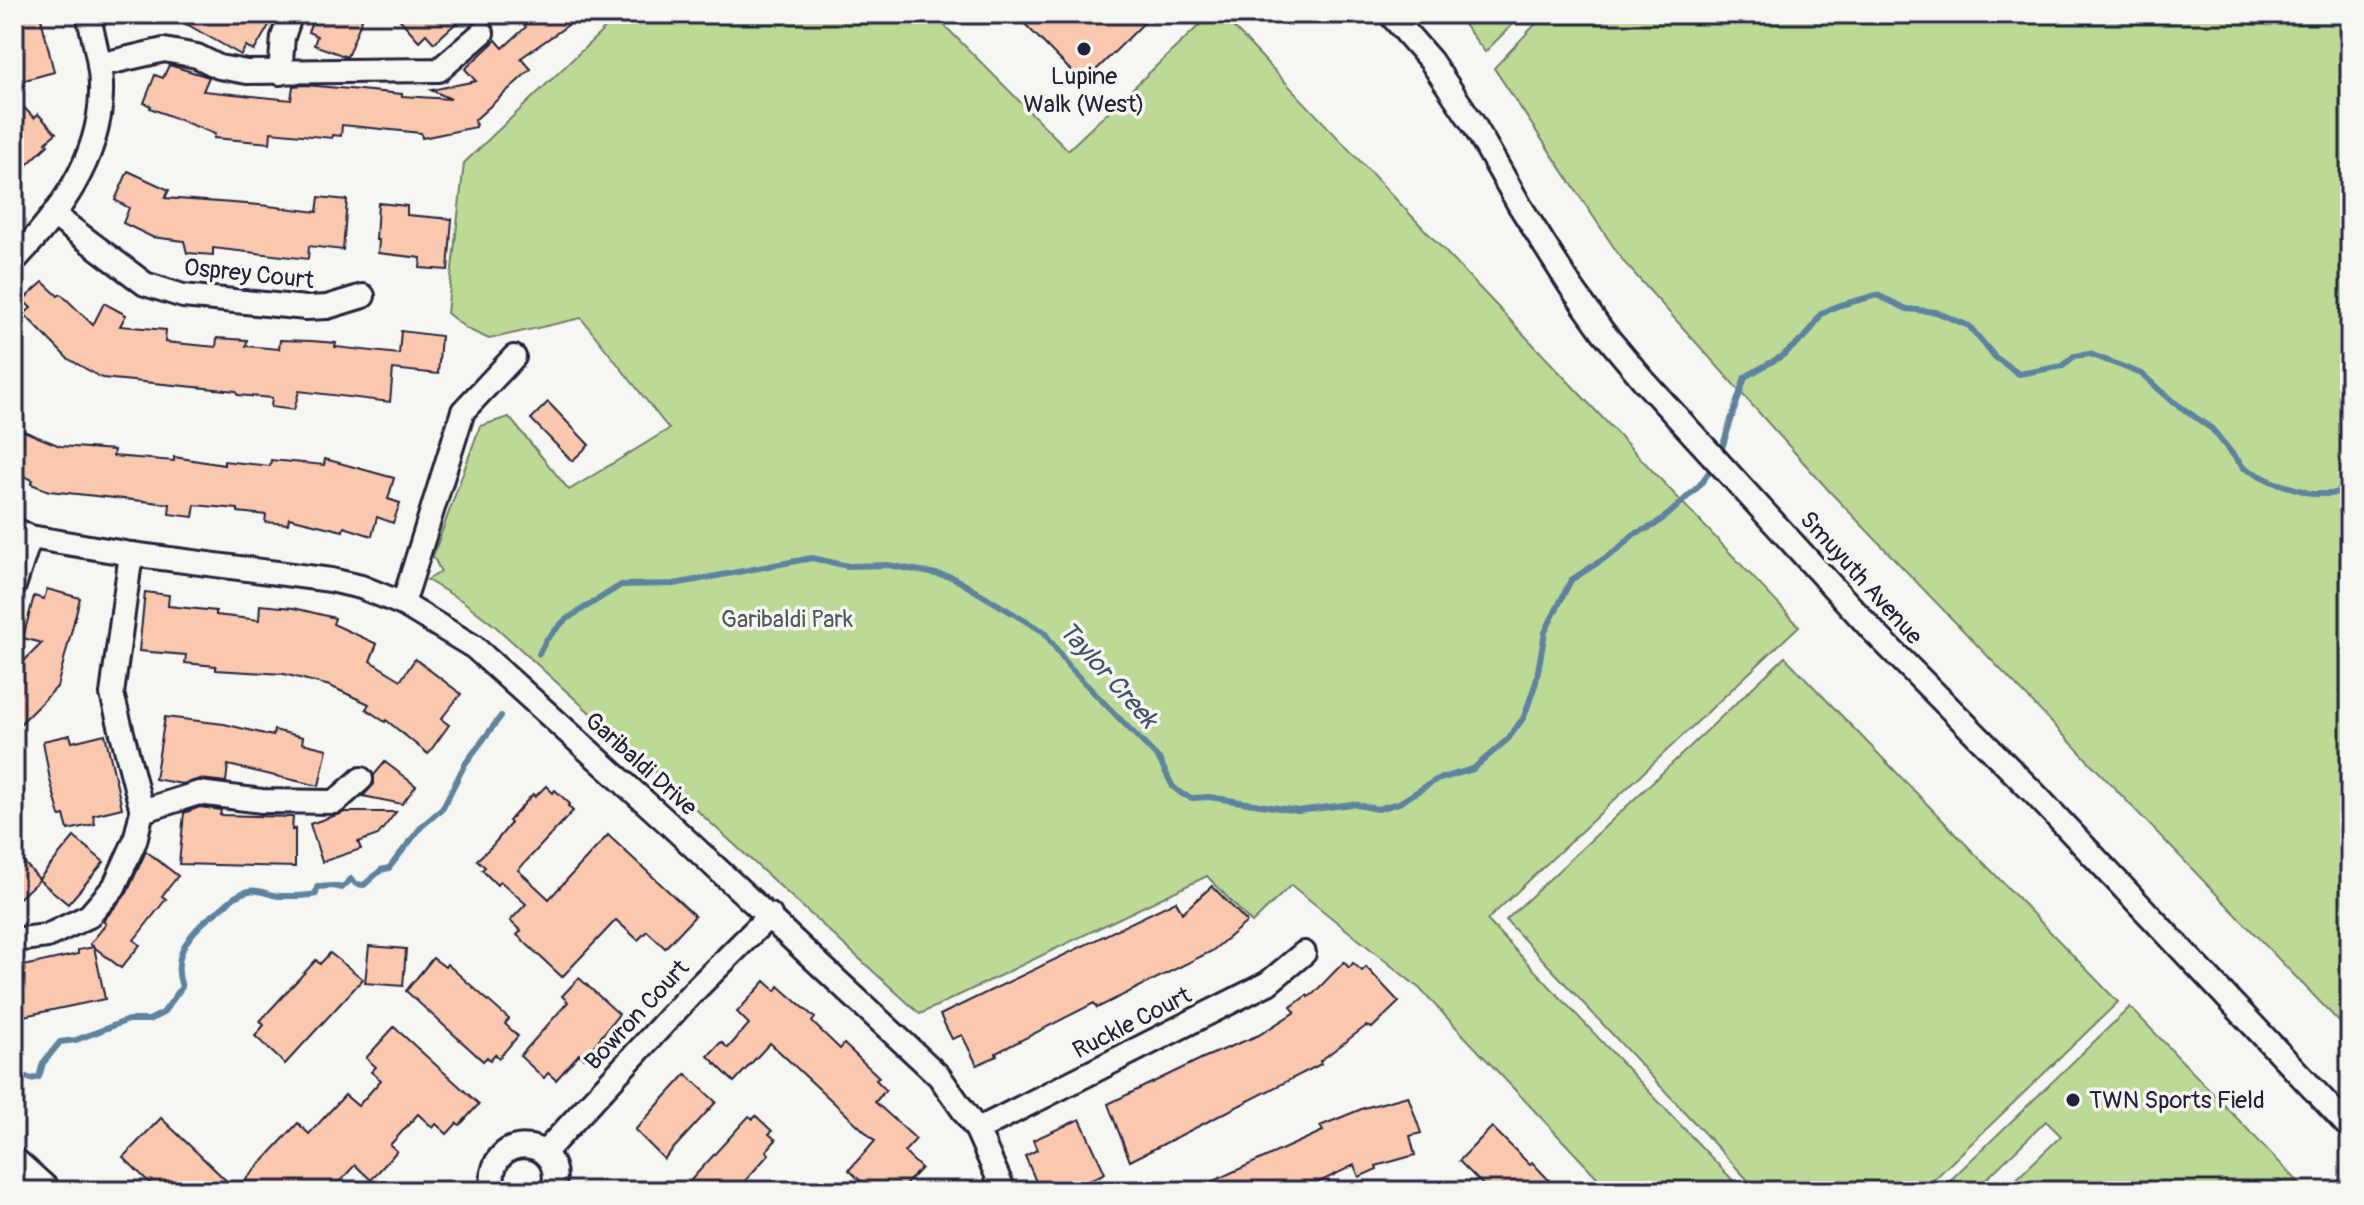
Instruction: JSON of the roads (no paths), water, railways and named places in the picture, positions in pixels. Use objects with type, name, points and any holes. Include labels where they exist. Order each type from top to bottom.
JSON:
[{"type":"main road","points":[[14,1164],[44,1191]]},
{"type":"street","points":[[14,261],[70,195],[92,145],[101,95],[99,65],[88,14]]},
{"type":"street","points":[[280,73],[283,37],[291,14]]},
{"type":"street","name":"Smuyuth Avenue","points":[[1392,14],[1431,61],[1474,125],[1571,287],[1603,332],[1645,382],[1875,633],[2035,794],[2350,1128]]},
{"type":"street","points":[[99,65],[164,50],[197,56],[219,67],[280,73],[439,70],[482,33]]},
{"type":"street","name":"Osprey Court","points":[[55,216],[145,284],[183,296],[306,308],[327,307],[363,296]]},
{"type":"street","points":[[403,604],[463,411],[514,357]]},
{"type":"street","name":"Garibaldi Drive","points":[[14,586],[22,533],[131,554],[331,580],[361,587],[403,604],[474,647],[770,915],[939,1076],[977,1130],[1004,1191]]},
{"type":"street","points":[[14,940],[47,936],[89,916],[114,887],[135,841],[142,811],[112,694],[131,554]]},
{"type":"street","points":[[142,811],[199,793],[262,801],[335,802],[361,779]]},
{"type":"street","name":"Bowron Court","points":[[544,1153],[691,994],[770,915]]},
{"type":"street","name":"Ruckle Court","points":[[977,1130],[1268,983],[1304,953]]},
{"type":"street","points":[[494,1191],[491,1178],[496,1162],[507,1150],[523,1145],[535,1147],[552,1162],[556,1174],[553,1191]]},
{"type":"waterway","points":[[1720,454],[1745,377],[1782,356],[1808,334],[1821,314],[1837,306],[1877,295],[1907,309],[1936,312],[1969,326],[1995,357],[2019,374],[2063,366],[2074,356],[2090,354],[2142,374],[2171,400],[2212,429],[2244,468],[2273,482],[2312,494],[2331,494],[2350,488]]},
{"type":"waterway","name":"Taylor Creek","points":[[539,654],[546,640],[565,620],[621,585],[674,584],[812,558],[848,566],[888,565],[952,577],[1044,632],[1069,667],[1159,759],[1173,787],[1182,794],[1192,798],[1209,797],[1298,811],[1352,804],[1378,809],[1399,803],[1436,780],[1473,769],[1508,739],[1524,717],[1536,682],[1545,632],[1571,580],[1616,551],[1634,534],[1653,526],[1670,513],[1699,486],[1715,464]]},
{"type":"waterway","name":"Taylor Creek","points":[[14,1067],[21,1075],[31,1079],[39,1077],[43,1063],[60,1042],[76,1040],[128,1020],[149,1020],[163,1013],[182,987],[179,964],[186,944],[200,926],[240,894],[255,890],[277,896],[312,895],[316,894],[317,887],[342,888],[351,879],[356,884],[364,885],[381,870],[389,868],[422,826],[442,809],[465,764],[501,716]]},
{"type":"place","name":"Lupine Walk (West)","points":[[1084,49]]},
{"type":"place","name":"TWN Sports Field","points":[[2073,1100]]},
{"type":"park label","name":"Garibaldi Park","points":[[787,619]]}]
